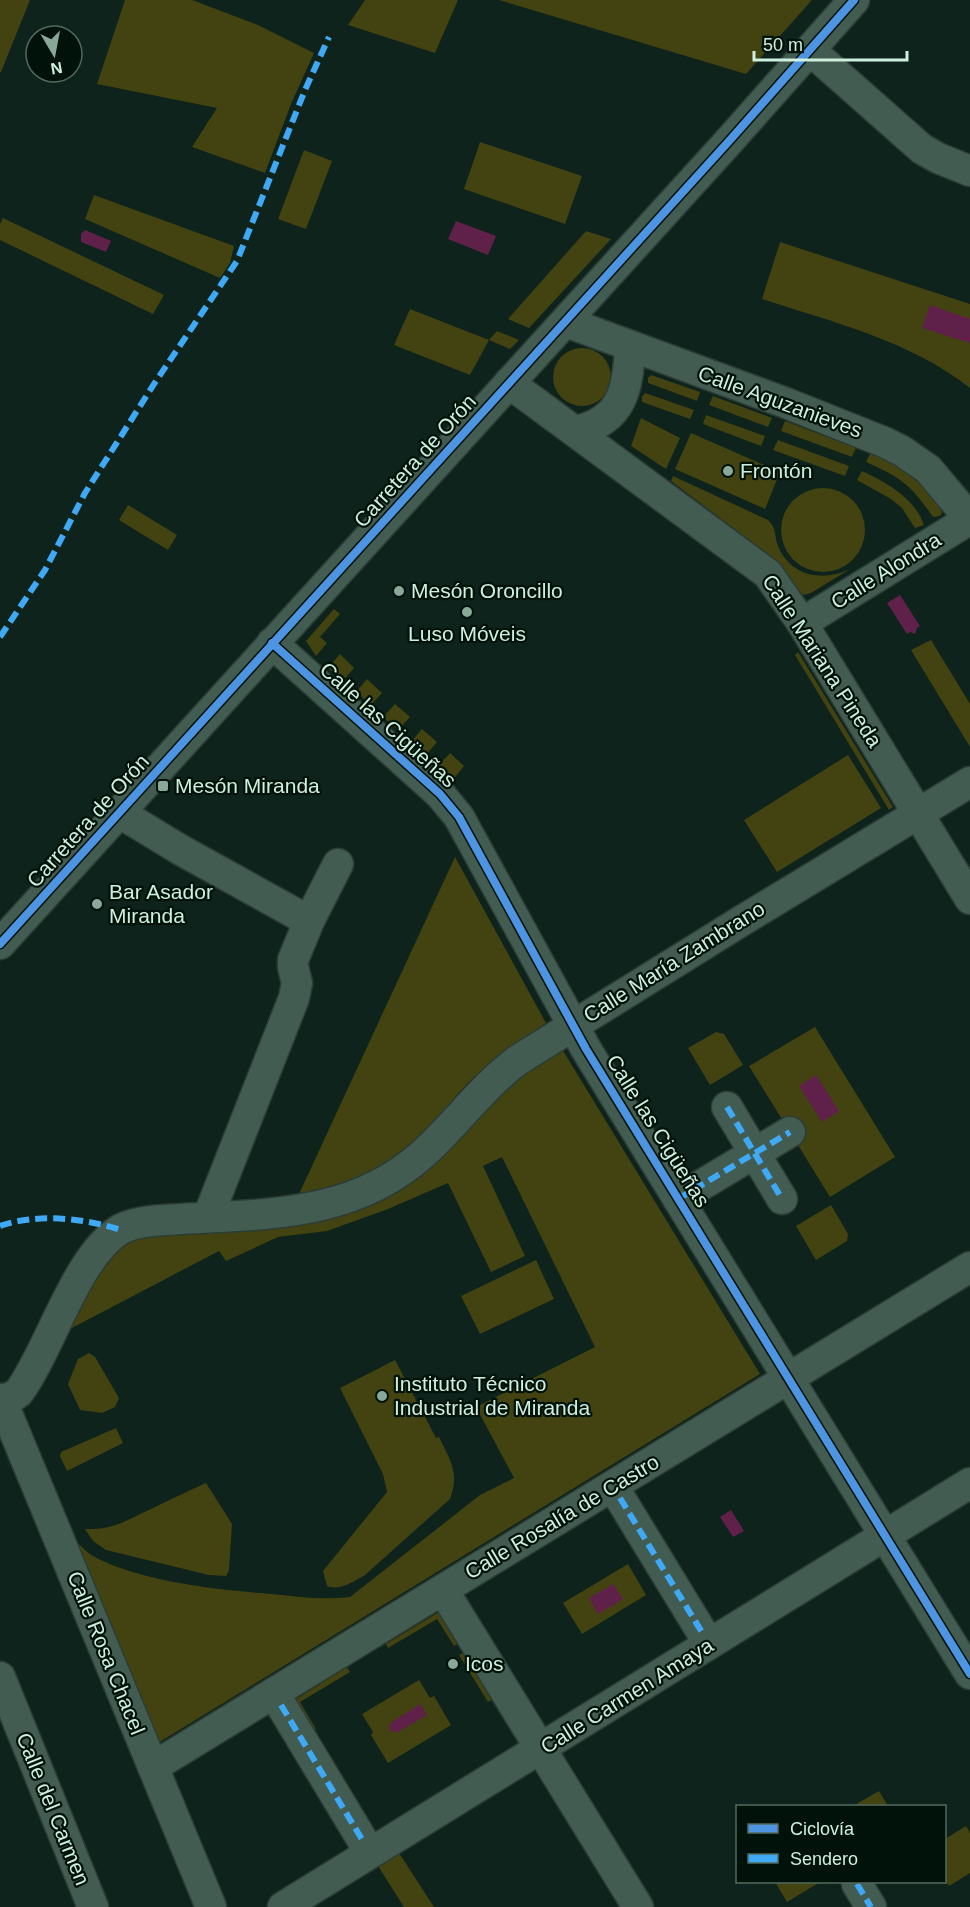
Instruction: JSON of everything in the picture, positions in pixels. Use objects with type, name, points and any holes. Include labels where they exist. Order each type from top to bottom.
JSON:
[{"type":"street","name":"Carretera de Orón","points":[[0,944],[566,322],[854,0]]},
{"type":"street","points":[[810,50],[922,149],[946,162],[970,171]]},
{"type":"street","name":"Calle Aguzanieves","points":[[566,322],[786,403],[893,447],[928,469],[970,519]]},
{"type":"street","points":[[576,431],[589,428],[602,421],[613,412],[622,398],[627,383],[630,346]]},
{"type":"street","name":"Calle Mariana Pineda","points":[[509,383],[758,565],[775,582],[970,899]]},
{"type":"street","name":"Calle Alondra","points":[[802,623],[970,519]]},
{"type":"street","name":"Calle las Cigüeñas","points":[[272,643],[440,794],[459,817],[572,1025],[970,1674]]},
{"type":"street","name":"Calle María Zambrano","points":[[1,1400],[17,1395],[26,1383],[93,1255],[108,1239],[121,1230],[141,1222],[306,1210],[332,1204],[373,1189],[424,1153],[497,1076],[572,1025],[970,782]]},
{"type":"street","name":"Carretera de Orón","points":[[120,813],[215,870],[309,921]]},
{"type":"street","points":[[208,1217],[294,998],[297,983],[292,967],[293,960],[309,921],[338,864]]},
{"type":"street","points":[[727,1107],[782,1199]]},
{"type":"street","name":"Calle las Cigüeñas","points":[[678,1199],[790,1132]]},
{"type":"street","name":"Calle Rosalía de Castro","points":[[153,1767],[970,1267]]},
{"type":"street","name":"Calle Rosa Chacel","points":[[1,1400],[211,1907]]},
{"type":"street","name":"Calle Carmen Amaya","points":[[283,1907],[970,1484]]},
{"type":"street","points":[[620,1498],[703,1634]]},
{"type":"street","points":[[443,1590],[638,1907]]},
{"type":"street","name":"Calle del Carmen","points":[[0,1677],[11,1738],[93,1907]]},
{"type":"street","points":[[280,1705],[363,1842]]},
{"type":"shaded area","points":[[0,0],[30,0],[1,72],[0,72]]},
{"type":"shaded area","points":[[125,0],[192,0],[258,25],[314,53],[291,104],[265,173],[192,147],[217,108],[97,84]]},
{"type":"shaded area","points":[[365,0],[458,0],[435,53],[348,25]]},
{"type":"shaded area","points":[[499,0],[812,0],[746,74]]},
{"type":"shaded area","points":[[480,142],[582,176],[565,224],[464,189]]},
{"type":"shaded area","points":[[304,150],[332,161],[306,229],[278,219]]},
{"type":"shaded area","points":[[94,195],[234,246],[230,263],[220,278],[85,219]]},
{"type":"shaded area","points":[[3,218],[164,295],[153,314],[0,240],[0,224]]},
{"type":"shaded area","points":[[456,221],[496,236],[488,255],[448,239]]},
{"type":"shaded area","points":[[85,230],[111,241],[106,252],[81,242],[81,234]]},
{"type":"shaded area","points":[[586,231],[611,239],[529,328],[508,319]]},
{"type":"shaded area","points":[[780,242],[970,304],[970,388],[947,372],[897,345],[762,299]]},
{"type":"shaded area","points":[[930,305],[970,319],[970,343],[922,328]]},
{"type":"shaded area","points":[[410,309],[489,340],[470,375],[394,345]]},
{"type":"shaded area","points":[[497,331],[519,340],[510,349],[489,340]]},
{"type":"shaded area","points":[[576,348],[588,348],[598,352],[607,361],[611,383],[603,398],[588,406],[576,406],[566,402],[557,393],[553,383],[553,371],[557,361],[566,352]]},
{"type":"shaded area","points":[[651,375],[700,392],[697,401],[648,383]]},
{"type":"shaded area","points":[[645,393],[694,410],[690,419],[642,402]]},
{"type":"shaded area","points":[[713,396],[772,418],[768,427],[709,405]]},
{"type":"shaded area","points":[[706,415],[765,436],[761,446],[703,424]]},
{"type":"shaded area","points":[[641,418],[680,438],[666,469],[631,446]]},
{"type":"shaded area","points":[[785,421],[856,448],[852,457],[781,431]]},
{"type":"shaded area","name":"Frontón","points":[[691,433],[780,472],[765,509],[675,469]]},
{"type":"shaded area","points":[[778,440],[849,466],[845,476],[773,450]]},
{"type":"shaded area","points":[[871,452],[901,469],[918,482],[941,509],[940,516],[933,517],[912,490],[897,478],[866,462]]},
{"type":"shaded area","points":[[862,471],[899,492],[914,507],[924,525],[915,528],[902,508],[891,499],[857,480]]},
{"type":"shaded area","points":[[673,476],[768,520],[773,526],[778,546],[784,556],[799,570],[819,576],[850,569],[811,593],[803,595],[765,552],[671,481]]},
{"type":"shaded area","points":[[823,488],[839,491],[853,500],[862,514],[865,530],[862,546],[853,560],[839,569],[823,572],[807,569],[793,560],[784,546],[781,530],[784,514],[793,500],[807,491]]},
{"type":"shaded area","points":[[128,505],[177,535],[168,550],[119,520]]},
{"type":"shaded area","points":[[900,595],[920,626],[915,634],[910,632],[907,634],[887,603]]},
{"type":"shaded area","points":[[334,609],[340,614],[320,637],[327,643],[316,656],[306,641]]},
{"type":"shaded area","points":[[931,640],[970,704],[970,747],[911,650]]},
{"type":"shaded area","points":[[798,652],[893,807],[889,810],[795,655]]},
{"type":"shaded area","points":[[340,654],[354,668],[343,681],[328,668]]},
{"type":"shaded area","points":[[367,679],[382,693],[371,705],[356,692]]},
{"type":"shaded area","points":[[395,704],[410,717],[398,730],[383,717]]},
{"type":"shaded area","points":[[422,729],[437,742],[426,755],[411,742]]},
{"type":"shaded area","points":[[450,753],[464,766],[453,780],[438,766]]},
{"type":"shaded area","points":[[848,755],[881,808],[777,872],[744,820]]},
{"type":"shaded area","points":[[455,857],[546,1023],[473,1078],[431,1126],[386,1163],[354,1178],[299,1194]]},
{"type":"shaded area","points":[[815,1027],[895,1157],[830,1197],[749,1066]]},
{"type":"shaded area","points":[[716,1032],[724,1034],[743,1065],[710,1085],[688,1048]]},
{"type":"shaded area","points":[[562,1049],[760,1374],[158,1743],[73,1538],[93,1556],[112,1565],[157,1578],[205,1587],[311,1598],[350,1597],[480,1495],[514,1478],[476,1407],[595,1347],[502,1157],[483,1166],[525,1256],[491,1272],[448,1183],[388,1209],[327,1231],[278,1237],[226,1261],[219,1251],[70,1329],[92,1285],[106,1264],[123,1247],[149,1236],[290,1225]]},
{"type":"shaded area","points":[[816,1075],[839,1111],[822,1122],[799,1086]]},
{"type":"shaded area","points":[[831,1205],[848,1234],[847,1241],[816,1260],[796,1226]]},
{"type":"shaded area","points":[[536,1260],[554,1299],[480,1334],[461,1296]]},
{"type":"shaded area","points":[[89,1353],[95,1357],[119,1398],[115,1407],[102,1413],[80,1410],[68,1384],[78,1359]]},
{"type":"shaded area","points":[[395,1360],[450,1460],[454,1474],[453,1490],[450,1499],[365,1575],[342,1587],[327,1586],[323,1571],[387,1492],[383,1474],[340,1388]]},
{"type":"shaded area","points":[[116,1428],[123,1443],[67,1471],[60,1456],[61,1452]]},
{"type":"shaded area","points":[[206,1483],[232,1524],[229,1570],[226,1576],[209,1575],[106,1550],[93,1541],[85,1529],[120,1524]]},
{"type":"shaded area","points":[[731,1510],[744,1531],[733,1537],[720,1517]]},
{"type":"shaded area","points":[[628,1564],[646,1595],[582,1634],[563,1603]]},
{"type":"shaded area","points":[[613,1584],[623,1599],[598,1614],[589,1598]]},
{"type":"shaded area","points":[[439,1612],[459,1643],[454,1646],[437,1619],[388,1648],[386,1644]]},
{"type":"shaded area","points":[[464,1652],[493,1699],[488,1702],[459,1655]]},
{"type":"shaded area","points":[[347,1667],[350,1672],[300,1702],[316,1729],[312,1731],[293,1701]]},
{"type":"shaded area","points":[[419,1680],[430,1698],[434,1696],[451,1725],[388,1763],[371,1735],[373,1732],[362,1714]]},
{"type":"shaded area","points":[[420,1704],[427,1715],[398,1732],[390,1731],[389,1725],[392,1722]]},
{"type":"shaded area","points":[[879,1791],[887,1805],[855,1805]]},
{"type":"shaded area","points":[[966,1826],[970,1833],[970,1873],[949,1886],[946,1882],[946,1838]]},
{"type":"shaded area","points":[[399,1853],[434,1907],[404,1907],[378,1866]]},
{"type":"shaded area","points":[[776,1883],[818,1883],[787,1902]]},
{"type":"marked path","points":[[0,637],[45,570],[85,493],[154,384],[237,261],[305,90],[329,37]]},
{"type":"marked path","points":[[727,1107],[782,1199]]},
{"type":"marked path","points":[[678,1199],[790,1132]]},
{"type":"marked path","points":[[0,1226],[29,1219],[45,1218],[92,1222],[121,1230]]},
{"type":"marked path","points":[[620,1498],[703,1634]]},
{"type":"marked path","points":[[281,1705],[363,1841]]},
{"type":"marked path","points":[[857,1884],[871,1907]]},
{"type":"cycle path","points":[[0,944],[730,140],[854,0]]},
{"type":"cycle path","points":[[272,643],[440,794],[459,817],[586,1049],[970,1674]]},
{"type":"place","name":"Frontón","points":[[728,471]]},
{"type":"place","name":"Mesón Oroncillo","points":[[399,591]]},
{"type":"place","name":"Luso Móveis","points":[[467,612]]},
{"type":"place","name":"Mesón Miranda","points":[[163,786]]},
{"type":"place","name":"Bar Asador Miranda","points":[[97,904]]},
{"type":"place","name":"Instituto Técnico Industrial de Miranda","points":[[382,1396]]},
{"type":"place","name":"Icos","points":[[453,1664]]}]
